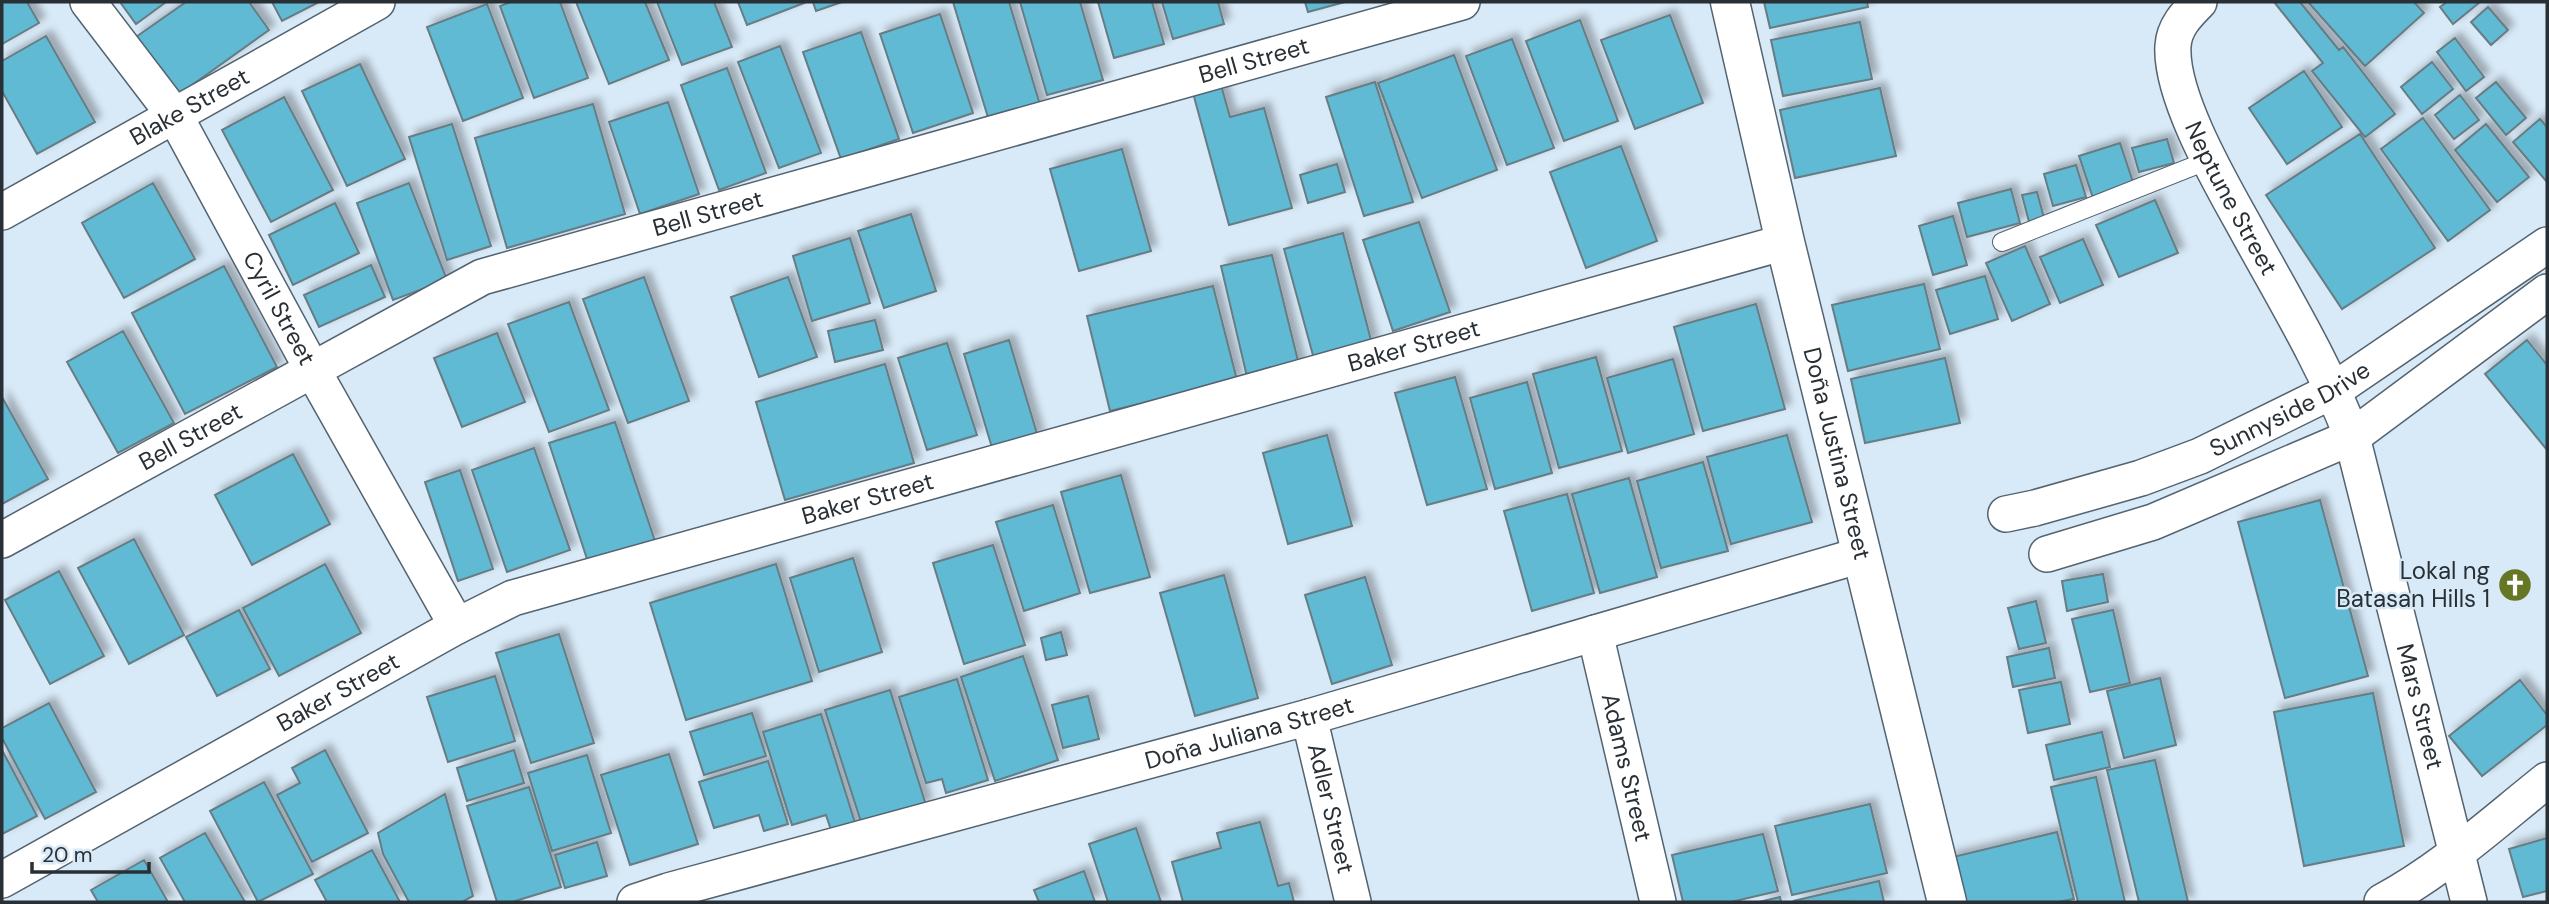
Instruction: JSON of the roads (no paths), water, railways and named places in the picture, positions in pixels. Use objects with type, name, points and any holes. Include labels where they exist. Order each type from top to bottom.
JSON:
[{"type":"street","name":"Cyril Street","points":[[88,2],[175,116],[312,369],[457,626]]},
{"type":"street","name":"Blake Street","points":[[2,212],[377,2]]},
{"type":"street","name":"Bell Street","points":[[2,540],[482,277],[1462,2]]},
{"type":"street","name":"Doña Justina Street","points":[[1730,2],[1785,242],[1947,902]]},
{"type":"street","name":"Neptune Street","points":[[2199,2],[2182,20],[2173,45],[2176,81],[2208,160],[2334,390]]},
{"type":"street","name":"Baker Street","points":[[2,880],[457,626],[513,598],[1785,242]]},
{"type":"street","name":"Sunnyside Drive","points":[[2021,511],[2141,478],[2200,456],[2334,390],[2547,245]]},
{"type":"street","name":"Sunnyside Drive","points":[[2047,554],[2152,522],[2352,437],[2547,292]]},
{"type":"street","name":"Mars Street","points":[[2334,390],[2352,437],[2469,902]]},
{"type":"street","name":"Doña Juliana Street","points":[[635,902],[694,883],[1309,717],[1861,555]]},
{"type":"street","name":"Adams Street","points":[[1595,633],[1658,902]]},
{"type":"street","name":"Adler Street","points":[[1309,717],[1353,902]]},
{"type":"street","points":[[2382,902],[2413,886],[2458,854],[2547,780]]},
{"type":"lane","points":[[2002,242],[2208,160]]},
{"type":"place","name":"Lokal ng Batasan Hills 1","points":[[2515,585]]}]
